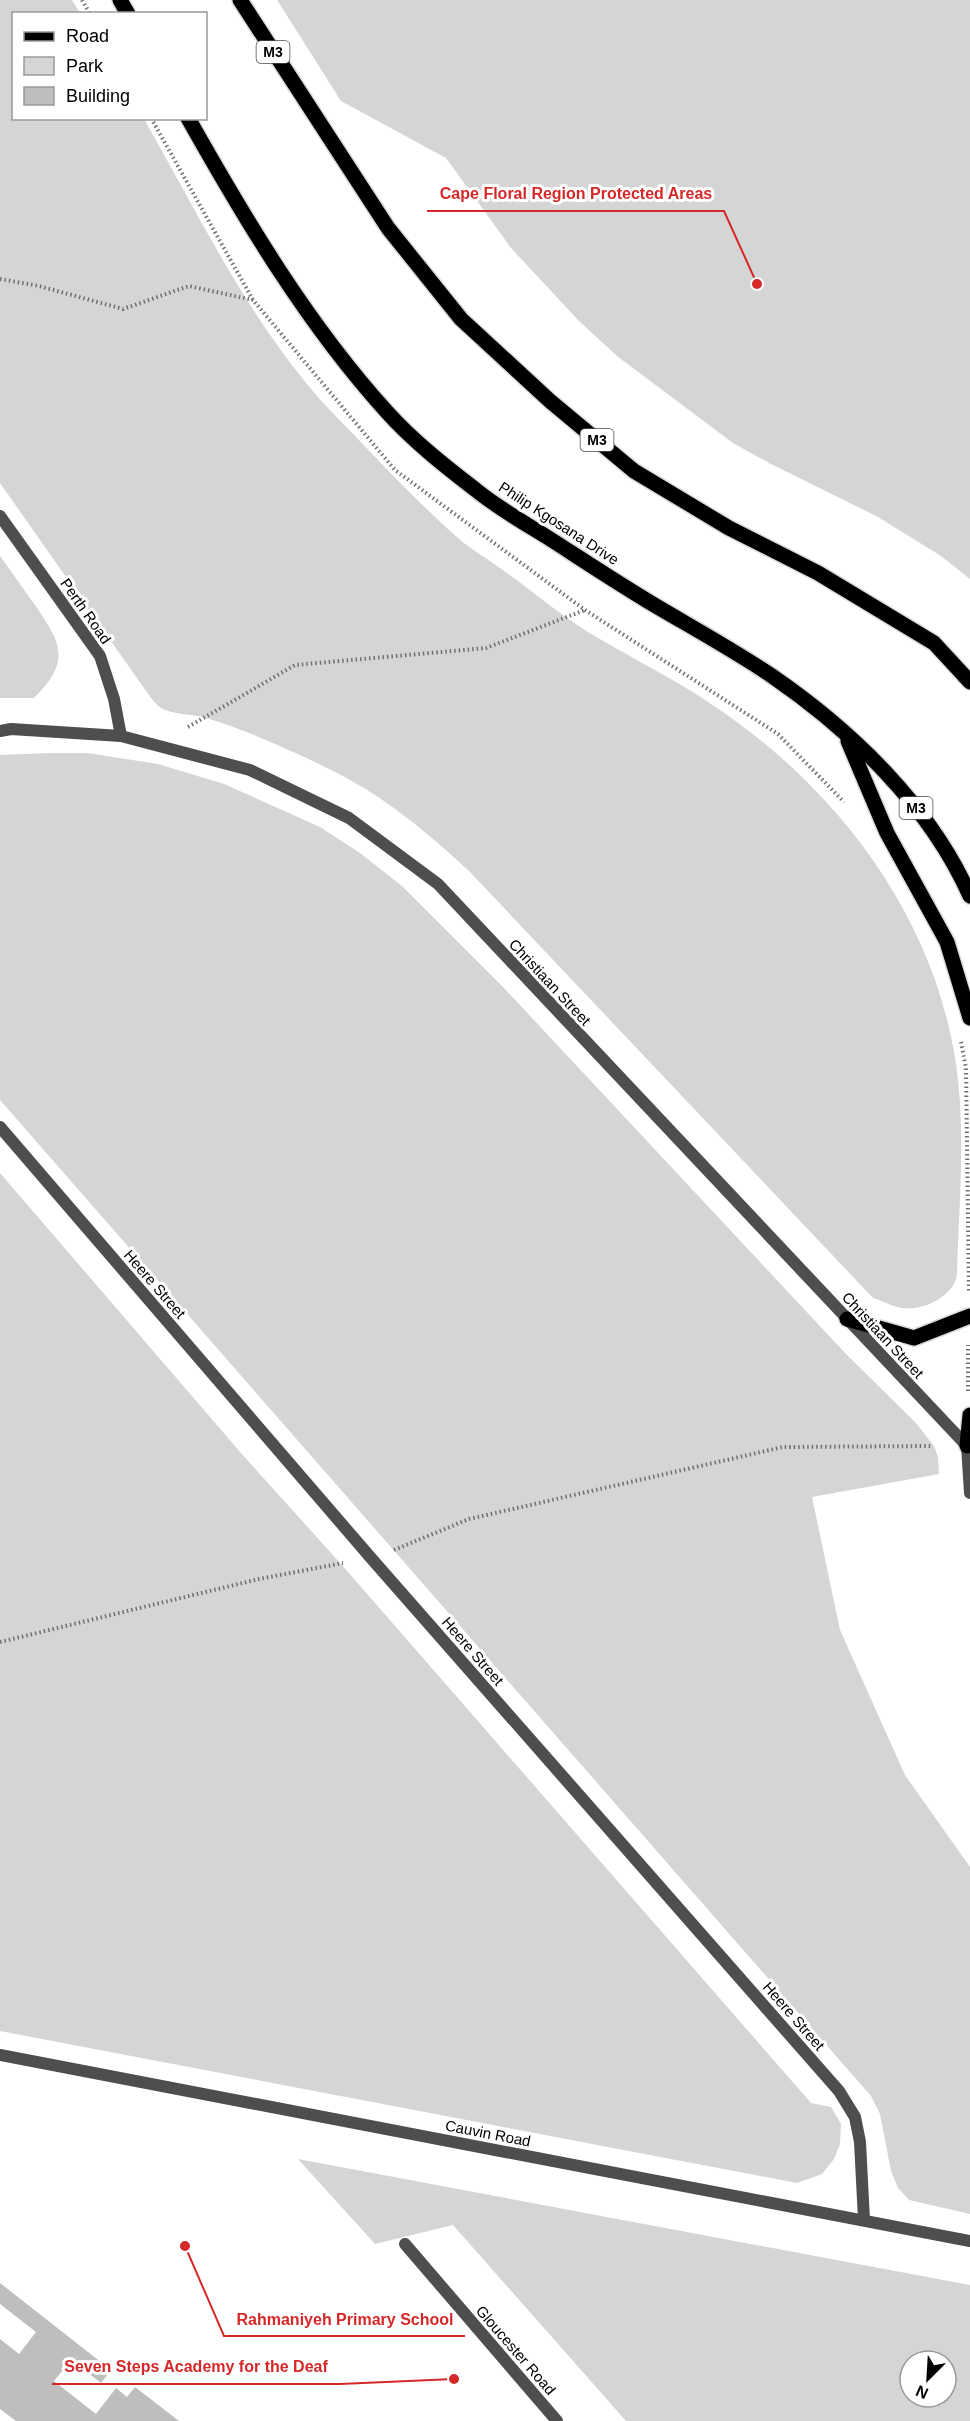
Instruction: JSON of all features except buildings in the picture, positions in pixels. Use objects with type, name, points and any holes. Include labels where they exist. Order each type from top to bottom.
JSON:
[{"type":"main road","name":"M3","points":[[240,0],[388,228],[461,319],[550,401],[634,471],[729,528],[818,573],[934,643],[970,682]]},
{"type":"main road","name":"Philip Kgosana Drive","points":[[189,120],[222,179],[308,314],[388,413],[478,492],[622,586],[770,675],[808,702],[845,733],[923,816],[960,873],[970,896]]},
{"type":"main road","points":[[845,733],[887,833],[947,942],[970,1018]]},
{"type":"main road","points":[[847,1319],[914,1338],[969,1316]]},
{"type":"main road","points":[[967,1446],[970,1415]]},
{"type":"street","name":"Perth Road","points":[[0,516],[100,656],[114,699],[121,736]]},
{"type":"street","name":"Christiaan Street","points":[[0,731],[10,729],[121,736],[250,770],[349,818],[438,884],[967,1446]]},
{"type":"street","name":"Heere Street","points":[[0,1127],[371,1558],[839,2091],[855,2117],[860,2142],[864,2220]]},
{"type":"street","points":[[967,1446],[970,1493]]},
{"type":"street","name":"Cauvin Road","points":[[0,2055],[970,2241]]},
{"type":"street","name":"Gloucester Road","points":[[405,2244],[557,2421]]},
{"type":"path","points":[[152,120],[254,300],[395,470],[585,610],[778,734],[847,805]]},
{"type":"path","points":[[0,279],[39,286],[123,309],[189,285],[254,300]]},
{"type":"path","points":[[186,728],[295,665],[486,648],[585,610]]},
{"type":"path","points":[[959,1034],[966,1068],[968,1399]]},
{"type":"path","points":[[0,1642],[259,1579],[371,1558],[469,1519],[783,1447],[967,1446]]},
{"type":"green space","points":[[0,0],[72,0],[79,12],[12,12],[12,120],[145,120],[220,255],[283,353],[319,398],[393,476],[463,542],[565,616],[588,632],[672,679],[746,729],[791,766],[831,808],[868,853],[899,901],[924,953],[944,1007],[956,1064],[961,1142],[957,1272],[952,1288],[938,1300],[920,1307],[903,1308],[873,1298],[469,871],[405,816],[352,781],[303,756],[222,723],[175,713],[157,705],[0,483]]},
{"type":"green space","points":[[277,0],[970,0],[970,579],[941,556],[878,517],[733,443],[617,356],[579,321],[511,248],[446,158],[341,101]]},
{"type":"green space","points":[[0,556],[44,619],[59,653],[54,674],[34,698],[0,698]]},
{"type":"green space","points":[[87,753],[158,764],[224,784],[320,827],[360,853],[402,886],[504,988],[846,1354],[916,1423],[934,1446],[938,1457],[939,1474],[812,1497],[840,1630],[905,1775],[970,1867],[970,2214],[909,2200],[898,2188],[891,2171],[880,2114],[871,2096],[0,1100],[0,755]]},
{"type":"green space","points":[[0,1173],[241,1453],[341,1564],[811,2103],[831,2107],[841,2124],[840,2144],[834,2159],[822,2174],[797,2183],[0,2031]]},
{"type":"green space","points":[[298,2159],[970,2285],[970,2421],[626,2421],[453,2225],[375,2244]]},
{"type":"place","name":"Cape Floral Region Protected Areas","points":[[757,284]]},
{"type":"place","name":"Rahmaniyeh Primary School","points":[[185,2246]]},
{"type":"place","name":"Seven Steps Academy for the Deaf","points":[[454,2379]]}]
